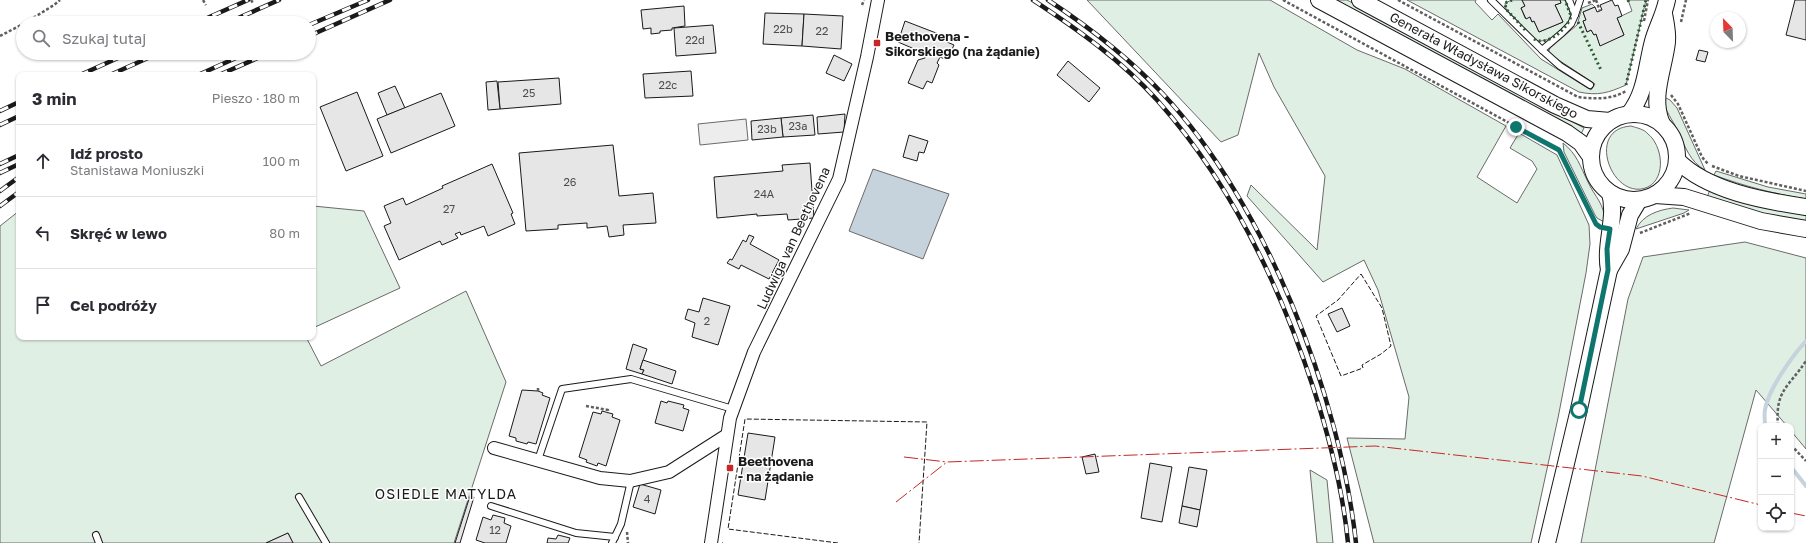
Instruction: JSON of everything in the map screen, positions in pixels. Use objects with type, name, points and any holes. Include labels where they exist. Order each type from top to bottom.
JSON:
[{"type":"main road","name":"Generała Władysława Sikorskiego","points":[[1319,0],[1567,133],[1581,143],[1591,157]]},
{"type":"main road","name":"Generała Władysława Sikorskiego","points":[[1360,0],[1555,105],[1587,119],[1610,122]]},
{"type":"main road","points":[[1629,114],[1651,88],[1667,42],[1666,7]]},
{"type":"main road","points":[[1651,88],[1657,107],[1658,116],[1674,140],[1677,160],[1676,169],[1668,184],[1655,195]]},
{"type":"main road","points":[[1662,124],[1652,118],[1640,114],[1629,114],[1610,122],[1598,133],[1592,148],[1591,157],[1594,173],[1598,181],[1610,193],[1629,200],[1640,200],[1655,195],[1677,196],[1761,221],[1806,229]]},
{"type":"main road","points":[[1677,160],[1690,172],[1709,173],[1736,192],[1806,207]]},
{"type":"main road","points":[[1547,543],[1579,409],[1608,270],[1621,249],[1610,193]]},
{"type":"main road","points":[[1617,231],[1640,200]]},
{"type":"street","name":"Ludwiga van Beethovena","points":[[711,543],[727,435],[733,409],[754,352],[839,179],[867,57],[878,0]]},
{"type":"street","points":[[494,448],[600,478],[631,481],[669,472],[727,435]]},
{"type":"lane","points":[[1569,0],[1576,15]]},
{"type":"lane","points":[[1542,50],[1571,24],[1576,15],[1580,0]]},
{"type":"lane","points":[[1493,1],[1560,66],[1590,85]]},
{"type":"lane","points":[[538,460],[562,389],[631,379],[733,409]]},
{"type":"lane","points":[[491,506],[576,533],[613,540],[621,524],[631,481]]},
{"type":"lane","points":[[299,497],[326,543]]},
{"type":"lane","points":[[96,536],[99,543]]},
{"type":"path","points":[[37,16],[60,0]]},
{"type":"path","points":[[204,0],[206,6]]},
{"type":"path","points":[[862,5],[864,0]]},
{"type":"path","points":[[1283,0],[1559,150],[1596,224],[1600,227],[1638,234],[1684,217],[1692,212],[1698,201]]},
{"type":"path","points":[[1398,0],[1578,97],[1602,98],[1624,92],[1633,84],[1667,91],[1678,104],[1702,157],[1708,164],[1709,173],[1739,176],[1806,191]]},
{"type":"path","points":[[1596,0],[1600,11]]},
{"type":"path","points":[[0,36],[16,28]]},
{"type":"path","points":[[1778,423],[1776,408],[1782,392],[1806,362]]},
{"type":"path","points":[[538,387],[538,392]]},
{"type":"path","points":[[586,406],[608,410],[607,413]]},
{"type":"path","points":[[1794,448],[1806,461]]},
{"type":"green space","points":[[1087,0],[1270,0],[1357,50],[1405,69],[1506,126],[1477,177],[1517,203],[1537,169],[1532,161],[1510,148],[1519,133],[1557,155],[1589,225],[1590,244],[1586,273],[1558,418],[1531,543],[1374,543],[1347,438],[1405,439],[1409,397],[1378,290],[1364,260],[1323,282],[1247,196],[1251,185],[1317,250],[1325,176],[1274,87],[1259,53],[1238,135],[1221,142]]},
{"type":"green space","points":[[1333,0],[1347,0],[1584,128],[1581,134]]},
{"type":"green space","points":[[1407,0],[1476,0],[1475,2],[1492,20],[1498,14],[1541,59],[1591,90],[1595,84],[1548,53],[1550,48],[1577,25],[1582,8],[1592,4],[1595,7],[1583,12],[1586,20],[1583,21],[1587,32],[1591,30],[1594,35],[1596,34],[1600,45],[1624,35],[1617,18],[1632,11],[1628,0],[1646,0],[1626,85],[1608,92],[1592,94],[1579,92]]},
{"type":"green space","points":[[1512,0],[1522,0],[1525,6],[1521,8],[1525,18],[1530,17],[1532,22],[1534,21],[1539,32],[1563,22],[1555,5],[1561,3],[1560,0],[1565,0],[1570,11],[1570,18],[1561,32],[1545,40],[1535,40],[1506,9],[1505,3]]},
{"type":"green space","points":[[1664,97],[1670,100],[1677,108],[1705,170],[1695,163],[1688,153],[1667,112]]},
{"type":"green space","points":[[1631,126],[1646,132],[1653,139],[1659,153],[1660,169],[1658,176],[1648,187],[1635,189],[1624,185],[1615,176],[1609,164],[1606,151],[1609,139],[1617,130]]},
{"type":"green space","points":[[1563,143],[1572,151],[1590,187],[1599,201],[1603,211],[1604,222],[1595,215],[1564,152]]},
{"type":"green space","points":[[1716,171],[1768,187],[1806,194],[1806,199],[1737,183],[1714,175]]},
{"type":"green space","points":[[1710,190],[1777,210],[1806,215],[1806,222],[1757,212],[1707,197]]},
{"type":"green space","points":[[316,206],[364,211],[400,288],[316,327]]},
{"type":"green space","points":[[1673,208],[1689,210],[1636,229],[1643,220],[1652,214]]},
{"type":"green space","points":[[16,213],[16,340],[308,340],[321,366],[466,291],[506,382],[454,543],[293,543],[288,533],[266,543],[0,543],[0,226]]},
{"type":"green space","points":[[1745,242],[1806,258],[1806,449],[1794,435],[1794,423],[1784,423],[1756,390],[1714,543],[1581,543],[1628,299],[1643,257]]},
{"type":"green space","points":[[1310,470],[1327,480],[1333,543],[1317,543]]},
{"type":"shaded area","points":[[746,119],[748,140],[700,145],[698,124]]},
{"type":"shaded area","points":[[873,169],[949,194],[923,259],[849,231]]},
{"type":"building","points":[[1522,0],[1560,0],[1561,3],[1555,5],[1563,22],[1539,32],[1534,21],[1532,22],[1530,17],[1526,19],[1521,8],[1525,6]]},
{"type":"building","points":[[1612,0],[1615,6],[1618,5],[1622,16],[1617,18],[1624,35],[1600,46],[1596,34],[1594,35],[1591,30],[1587,32],[1583,21],[1586,20],[1583,12],[1595,7],[1597,12],[1602,10],[1600,5]]},
{"type":"building","points":[[1795,0],[1806,0],[1806,40],[1786,35]]},
{"type":"building","points":[[684,6],[685,26],[651,34],[651,28],[643,29],[641,10]]},
{"type":"building","points":[[765,13],[804,14],[802,46],[763,44]]},
{"type":"building","points":[[804,14],[843,16],[841,49],[802,46]]},
{"type":"building","points":[[905,21],[949,38],[947,42],[954,45],[947,60],[940,57],[937,63],[939,65],[932,83],[927,81],[923,89],[908,83],[918,60],[925,58],[926,54],[898,42]]},
{"type":"building","points":[[713,25],[716,53],[676,56],[674,28]]},
{"type":"building","points":[[1699,50],[1708,52],[1705,62],[1696,60]]},
{"type":"building","points":[[834,55],[852,64],[844,81],[826,73]]},
{"type":"building","points":[[1068,61],[1100,88],[1089,102],[1057,75]]},
{"type":"building","points":[[691,71],[693,96],[645,98],[643,74]]},
{"type":"building","points":[[559,78],[561,104],[500,109],[498,82]]},
{"type":"building","points":[[497,81],[500,109],[488,110],[486,82]]},
{"type":"building","points":[[395,86],[405,108],[387,115],[378,93]]},
{"type":"building","points":[[357,92],[383,156],[346,171],[320,107]]},
{"type":"building","points":[[441,93],[455,126],[391,153],[377,119]]},
{"type":"building","points":[[845,114],[844,132],[818,134],[817,117]]},
{"type":"building","points":[[813,115],[815,135],[783,137],[781,118]]},
{"type":"building","points":[[781,118],[783,137],[752,140],[751,121]]},
{"type":"building","points":[[909,135],[928,141],[924,153],[919,152],[917,161],[903,157]]},
{"type":"building","points":[[613,145],[619,196],[653,193],[656,223],[623,225],[624,235],[609,237],[607,226],[587,228],[587,223],[558,225],[558,229],[526,231],[519,153]]},
{"type":"building","points":[[810,163],[814,218],[788,220],[787,214],[757,216],[757,214],[717,218],[714,177],[783,171],[782,165]]},
{"type":"building","points":[[492,164],[513,213],[511,214],[515,224],[488,236],[484,226],[461,235],[460,232],[455,234],[458,238],[442,245],[440,241],[399,260],[384,226],[391,223],[384,206],[403,198],[406,205],[443,188],[442,186]]},
{"type":"building","points":[[749,235],[754,237],[750,244],[779,260],[769,279],[741,265],[739,269],[727,263],[730,259],[732,260],[743,240],[746,242]]},
{"type":"building","points":[[703,298],[730,306],[718,345],[692,337],[695,323],[685,319],[688,309],[699,312]]},
{"type":"building","points":[[1342,308],[1350,326],[1337,332],[1328,314]]},
{"type":"building","points":[[633,344],[647,349],[640,369],[644,370],[642,374],[626,369]]},
{"type":"building","points":[[643,360],[676,371],[672,384],[642,374],[644,370],[640,369]]},
{"type":"building","points":[[522,390],[538,391],[543,393],[542,395],[550,398],[536,444],[528,442],[527,444],[516,441],[516,438],[509,436]]},
{"type":"building","points":[[661,401],[684,405],[683,408],[689,410],[683,431],[655,423]]},
{"type":"building","points":[[602,411],[613,414],[612,417],[620,420],[606,466],[598,463],[597,466],[586,462],[587,460],[579,457],[593,412],[601,414]]},
{"type":"building","points":[[748,433],[775,437],[765,500],[738,495]]},
{"type":"building","points":[[1095,454],[1099,472],[1086,474],[1082,457]]},
{"type":"building","points":[[1150,463],[1172,467],[1162,522],[1141,518]]},
{"type":"building","points":[[1189,467],[1207,470],[1200,510],[1182,506]]},
{"type":"building","points":[[640,484],[661,490],[655,514],[633,507]]},
{"type":"building","points":[[470,496],[474,497],[460,543],[455,543]]},
{"type":"building","points":[[1182,506],[1200,510],[1197,527],[1179,523]]},
{"type":"building","points":[[493,515],[505,518],[504,523],[511,526],[506,543],[485,543],[476,540],[483,517],[491,520]]},
{"type":"building","points":[[288,533],[293,543],[266,543]]},
{"type":"building","points":[[558,535],[570,538],[568,543],[547,543],[548,538],[556,539]]},
{"type":"waterway","points":[[1765,423],[1765,410],[1771,393],[1794,355],[1806,341]]},
{"type":"waterway","points":[[1794,471],[1806,486]]},
{"type":"railway","points":[[212,16],[248,0]]},
{"type":"railway","points":[[243,16],[279,0]]},
{"type":"railway","points":[[316,22],[368,0]]},
{"type":"railway","points":[[316,33],[390,0]]},
{"type":"railway","points":[[1033,0],[1066,22],[1114,58],[1143,85],[1184,132],[1230,201],[1269,274],[1301,351],[1330,447],[1343,504],[1348,543]]},
{"type":"railway","points":[[1048,0],[1108,44],[1163,94],[1200,139],[1234,189],[1265,245],[1292,304],[1315,365],[1333,426],[1347,486],[1356,543]]},
{"type":"railway","points":[[87,72],[113,60]]},
{"type":"railway","points":[[117,72],[143,60]]},
{"type":"railway","points":[[205,72],[231,60]]},
{"type":"railway","points":[[226,72],[253,60]]},
{"type":"railway","points":[[0,111],[16,103]]},
{"type":"railway","points":[[0,125],[16,117]]},
{"type":"railway","points":[[0,164],[16,156]]},
{"type":"railway","points":[[0,173],[16,165]]},
{"type":"railway","points":[[0,191],[16,179]]},
{"type":"railway","points":[[0,206],[16,194]]},
{"type":"hedge","points":[[1512,0],[1505,3],[1506,9],[1527,32]]},
{"type":"hedge","points":[[1534,39],[1539,41],[1550,39],[1566,26],[1571,16],[1565,0]]},
{"type":"hedge","points":[[1626,85],[1646,0]]},
{"type":"hedge","points":[[1578,22],[1601,70]]},
{"type":"fence","points":[[1361,274],[1382,308],[1391,346],[1381,354],[1362,365],[1363,368],[1341,376],[1316,316],[1338,300],[1361,274]]},
{"type":"fence","points":[[838,543],[728,529],[745,419],[927,422],[919,543]]},
{"type":"power","points":[[904,457],[947,462],[1375,446],[1642,476],[1758,504]]},
{"type":"power","points":[[896,502],[947,462]]},
{"type":"power","points":[[1794,514],[1806,516]]},
{"type":"place","name":"Beethovena - Sikorskiego (na żądanie)","points":[[877,43]]},
{"type":"place","name":"Beethovena - na żądanie","points":[[730,468]]},
{"type":"district","name":"OSIEDLE MATYLDA","points":[[446,494]]},
{"type":"route","points":[[1516,127],[1562,153],[1596,224],[1600,227],[1610,229],[1607,249],[1608,270],[1579,410]]}]
